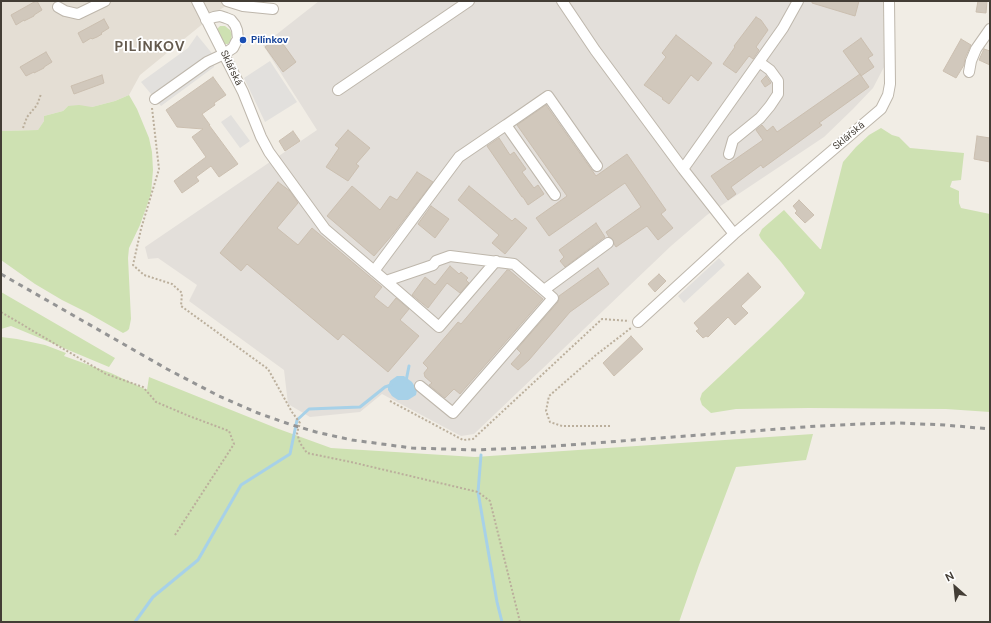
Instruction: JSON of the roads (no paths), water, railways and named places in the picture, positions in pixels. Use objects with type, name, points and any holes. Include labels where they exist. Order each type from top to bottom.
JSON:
[{"type":"street","points":[[58,7],[65,11],[78,14],[105,1]]},
{"type":"street","name":"Sklářská","points":[[197,1],[243,92],[269,152],[325,229],[439,327],[496,261]]},
{"type":"street","points":[[226,1],[243,6],[273,9]]},
{"type":"street","points":[[338,90],[469,1]]},
{"type":"street","points":[[562,1],[595,50],[683,169],[734,234]]},
{"type":"street","points":[[683,169],[783,28],[798,1]]},
{"type":"street","name":"Sklářská","points":[[638,322],[734,234],[881,109],[888,95],[890,84],[889,1]]},
{"type":"street","points":[[155,100],[207,62],[233,48],[238,39],[237,30],[231,20],[220,16],[206,20]]},
{"type":"street","points":[[969,72],[976,48],[990,29]]},
{"type":"street","points":[[729,154],[733,140],[760,118],[778,94],[778,81],[770,70],[759,62]]},
{"type":"street","points":[[374,271],[460,157],[548,96],[597,166]]},
{"type":"street","points":[[506,125],[555,195]]},
{"type":"street","points":[[544,290],[608,243]]},
{"type":"street","points":[[386,281],[433,265],[436,261],[450,256],[514,264],[553,298],[453,413],[420,386]]},
{"type":"water","points":[[397,376],[404,376],[412,382],[417,390],[416,395],[408,400],[398,400],[392,396],[388,390],[388,387],[390,381]]},
{"type":"waterway","points":[[406,381],[409,366]]},
{"type":"waterway","points":[[135,622],[153,597],[198,560],[241,485],[290,454],[297,420],[309,409],[360,407],[385,387],[391,385]]},
{"type":"waterway","points":[[481,455],[478,492],[497,602],[502,622]]},
{"type":"railway","points":[[1,274],[167,369],[219,396],[258,413],[289,424],[352,440],[412,448],[477,450],[542,447],[858,424],[899,423],[990,429]]},
{"type":"place","name":"Pilínkov","points":[[243,40]]},
{"type":"district","name":"PILÍNKOV","points":[[150,47]]}]
